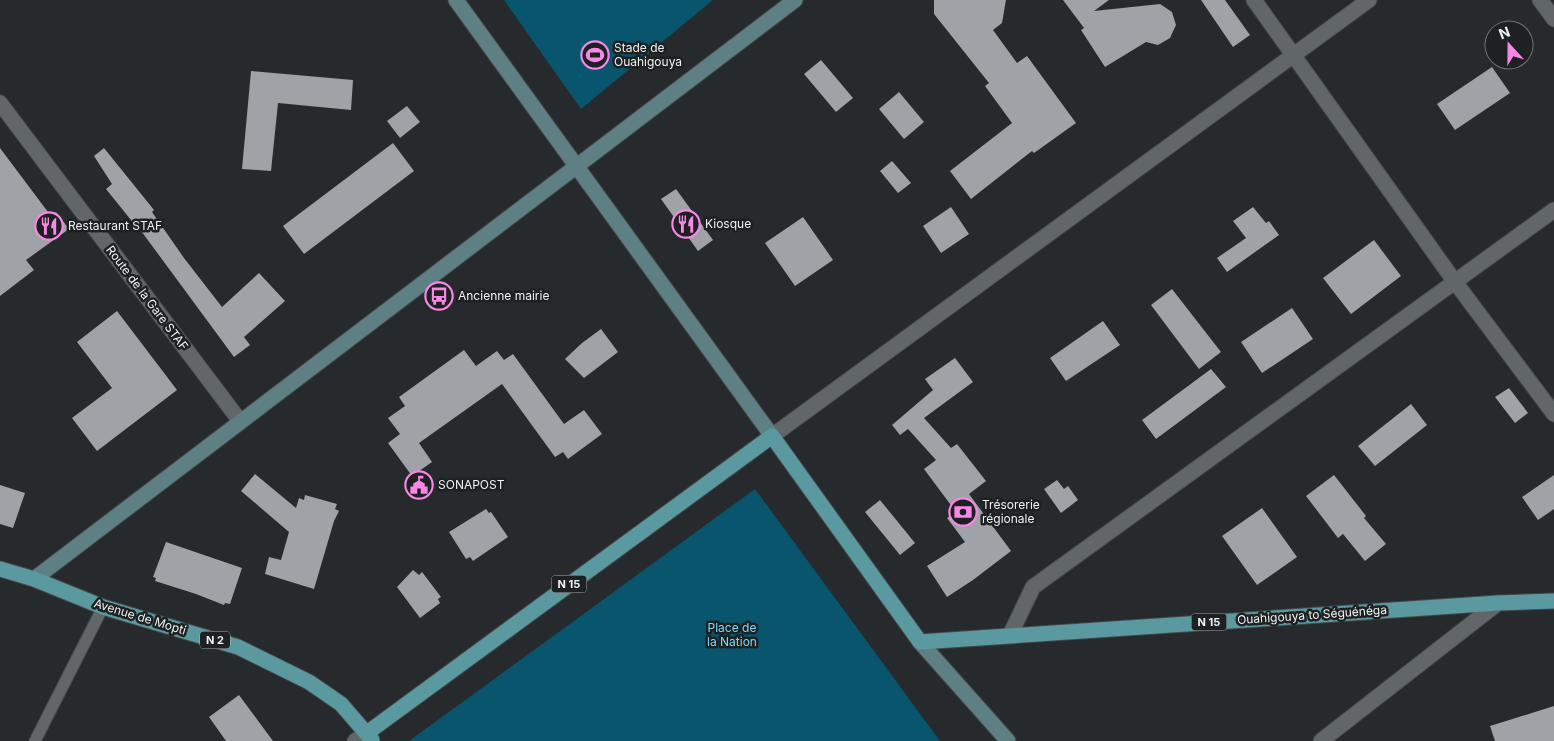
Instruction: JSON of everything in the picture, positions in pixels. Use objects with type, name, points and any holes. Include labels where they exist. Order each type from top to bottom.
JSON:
[{"type":"main road","points":[[456,0],[920,642],[1008,741]]},
{"type":"main road","points":[[34,579],[795,0]]},
{"type":"main road","name":"N 15","points":[[365,738],[772,436]]},
{"type":"main road","name":"Avenue de Mopti","points":[[0,569],[34,579],[103,607],[238,647],[309,682],[340,704],[365,738]]},
{"type":"main road","name":"Ouahigouya to Séguénéga","points":[[920,642],[1498,603],[1554,601]]},
{"type":"street","points":[[1254,0],[1455,282],[1554,414]]},
{"type":"street","points":[[772,436],[1369,0]]},
{"type":"street","points":[[1540,0],[1554,18]]},
{"type":"street","name":"Route de la Gare STAF","points":[[0,103],[240,421]]},
{"type":"street","points":[[1010,635],[1033,587],[1554,210]]},
{"type":"street","points":[[1321,741],[1498,603]]},
{"type":"lane","points":[[35,741],[103,607]]},
{"type":"green space","name":"Stade de Ouahigouya","points":[[504,0],[713,0],[581,109]]},
{"type":"green space","name":"Place de la Nation","points":[[755,489],[940,741],[409,741]]},
{"type":"building","points":[[934,0],[1006,0],[1002,23],[993,30],[1017,63],[1027,56],[1076,123],[1034,153],[1032,151],[971,199],[950,171],[1012,123],[985,86],[989,83],[934,14]]},
{"type":"building","points":[[1063,0],[1109,0],[1094,11],[1160,4],[1172,12],[1176,25],[1170,38],[1158,45],[1146,42],[1105,67],[1081,30],[1084,28]]},
{"type":"building","points":[[1201,0],[1225,0],[1250,35],[1233,47]]},
{"type":"building","points":[[821,60],[853,98],[836,112],[804,74]]},
{"type":"building","points":[[1488,70],[1494,70],[1510,93],[1455,130],[1437,104]]},
{"type":"building","points":[[251,71],[353,80],[351,110],[278,103],[271,171],[242,169]]},
{"type":"building","points":[[899,92],[924,122],[904,139],[879,109]]},
{"type":"building","points":[[407,106],[420,122],[400,138],[387,121]]},
{"type":"building","points":[[393,143],[414,171],[304,254],[283,226]]},
{"type":"building","points":[[0,148],[51,216],[56,212],[69,229],[26,260],[34,270],[0,296]]},
{"type":"building","points":[[104,148],[154,210],[152,212],[184,258],[222,307],[259,273],[285,301],[244,337],[250,345],[234,357],[136,224],[106,189],[112,184],[94,156]]},
{"type":"building","points":[[892,161],[911,183],[898,193],[880,171]]},
{"type":"building","points":[[676,189],[713,240],[698,251],[661,199]]},
{"type":"building","points":[[951,207],[969,234],[941,253],[923,226]]},
{"type":"building","points":[[1253,207],[1266,223],[1269,221],[1279,235],[1227,272],[1217,258],[1246,238],[1233,221]]},
{"type":"building","points":[[803,217],[833,260],[795,286],[765,243]]},
{"type":"building","points":[[1374,240],[1401,276],[1351,314],[1323,278]]},
{"type":"building","points":[[1172,289],[1221,352],[1199,369],[1151,305]]},
{"type":"building","points":[[1292,308],[1313,339],[1262,373],[1241,342]]},
{"type":"building","points":[[117,311],[177,390],[97,451],[72,418],[112,388],[77,342]]},
{"type":"building","points":[[1103,321],[1120,345],[1066,381],[1050,358]]},
{"type":"building","points":[[601,329],[618,352],[584,378],[565,359]]},
{"type":"building","points":[[464,350],[476,366],[497,351],[504,360],[513,354],[564,424],[584,410],[602,434],[568,459],[563,452],[555,457],[502,384],[419,443],[432,462],[412,476],[388,443],[400,434],[388,418],[405,406],[399,397]]},
{"type":"building","points":[[955,358],[973,382],[924,418],[951,448],[957,444],[986,481],[969,494],[1011,551],[947,597],[927,566],[965,542],[947,518],[956,512],[924,469],[936,460],[908,429],[900,435],[892,425],[933,390],[925,379]]},
{"type":"building","points":[[1211,369],[1226,387],[1156,439],[1142,420]]},
{"type":"building","points":[[1509,388],[1528,413],[1515,423],[1495,397]]},
{"type":"building","points":[[1411,404],[1427,425],[1375,466],[1358,446]]},
{"type":"building","points":[[255,474],[296,508],[299,498],[304,500],[305,495],[337,504],[335,509],[339,511],[334,521],[314,589],[265,574],[269,557],[281,560],[289,532],[241,491]]},
{"type":"building","points":[[1334,475],[1366,516],[1364,518],[1386,544],[1365,561],[1343,534],[1338,538],[1306,496]]},
{"type":"building","points":[[1554,475],[1554,509],[1538,520],[1522,497]]},
{"type":"building","points":[[1057,480],[1064,489],[1068,486],[1078,500],[1061,513],[1044,489]]},
{"type":"building","points":[[0,485],[25,493],[13,528],[0,524]]},
{"type":"building","points":[[880,500],[915,543],[900,555],[865,512]]},
{"type":"building","points":[[1262,508],[1297,557],[1257,585],[1222,536]]},
{"type":"building","points":[[486,509],[489,513],[491,512],[508,537],[473,561],[470,557],[466,559],[449,532]]},
{"type":"building","points":[[166,542],[242,568],[230,604],[225,603],[224,605],[155,581],[156,578],[153,577]]},
{"type":"building","points":[[413,570],[419,575],[422,572],[441,597],[438,599],[440,603],[420,618],[397,587]]},
{"type":"building","points":[[239,695],[273,741],[226,741],[209,717]]},
{"type":"building","points":[[1554,706],[1554,741],[1495,741],[1490,726]]},
{"type":"place","name":"Stade de Ouahigouya","points":[[595,55]]},
{"type":"place","name":"Kiosque","points":[[686,224]]},
{"type":"place","name":"Restaurant STAF","points":[[49,226]]},
{"type":"place","name":"Ancienne mairie","points":[[439,296]]},
{"type":"place","name":"SONAPOST","points":[[419,485]]},
{"type":"place","name":"Trésorerie régionale","points":[[963,512]]}]
